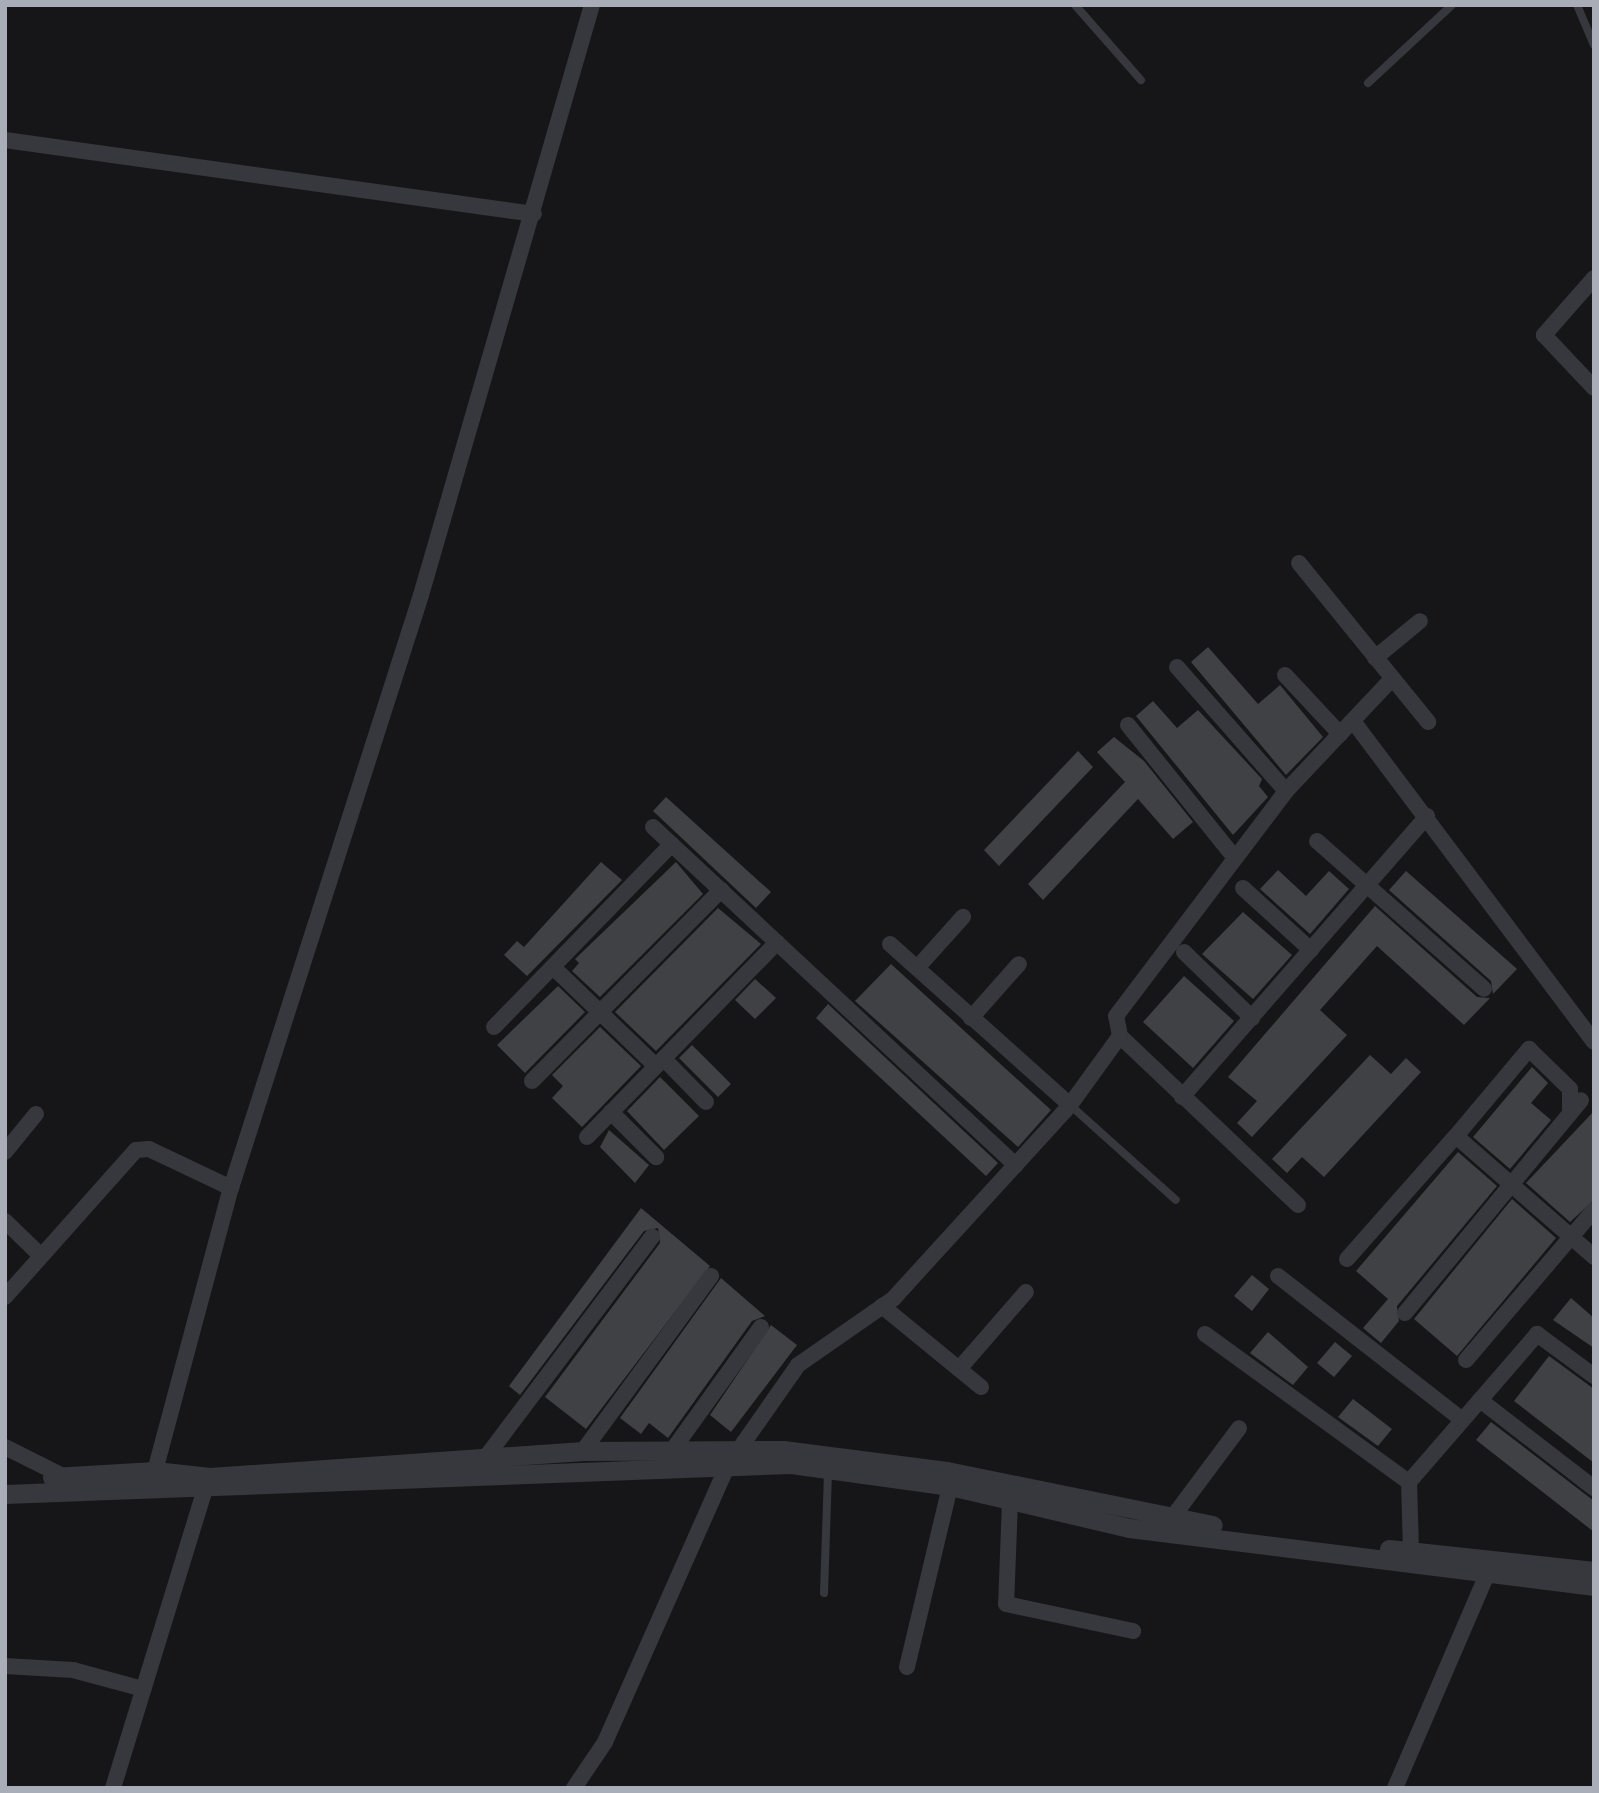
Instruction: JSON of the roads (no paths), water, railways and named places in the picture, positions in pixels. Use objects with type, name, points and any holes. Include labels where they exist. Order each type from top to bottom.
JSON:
[{"type":"street","points":[[154,1478],[231,1188],[421,594],[534,214],[592,5]]},
{"type":"street","points":[[5,140],[534,214]]},
{"type":"street","points":[[1594,278],[1544,335],[1594,388]]},
{"type":"street","points":[[1298,563],[1428,722]]},
{"type":"street","points":[[1375,658],[1420,621]]},
{"type":"street","points":[[1177,667],[1286,791]]},
{"type":"street","points":[[1285,675],[1340,734]]},
{"type":"street","points":[[1298,1205],[1120,1036],[1116,1016],[1129,995],[1286,791],[1392,679]]},
{"type":"street","points":[[1356,718],[1594,1042]]},
{"type":"street","points":[[1128,725],[1234,857]]},
{"type":"street","points":[[1182,1097],[1427,816]]},
{"type":"street","points":[[653,827],[1016,1165]]},
{"type":"street","points":[[1317,841],[1484,989]]},
{"type":"street","points":[[495,1027],[671,844]]},
{"type":"street","points":[[1243,888],[1311,950]]},
{"type":"street","points":[[533,1081],[721,890]]},
{"type":"street","points":[[917,968],[963,917]]},
{"type":"street","points":[[587,1137],[777,942]]},
{"type":"street","points":[[890,944],[1070,1105]]},
{"type":"street","points":[[1184,953],[1252,1018]]},
{"type":"street","points":[[971,1018],[1019,964]]},
{"type":"street","points":[[552,967],[600,1013],[706,1102]]},
{"type":"street","points":[[574,1788],[605,1742],[733,1457],[798,1365],[882,1306],[1070,1105],[1120,1036]]},
{"type":"street","points":[[1347,1259],[1529,1049],[1570,1088],[1576,1107],[1515,1188],[1405,1313]]},
{"type":"street","points":[[611,1112],[656,1157]]},
{"type":"street","points":[[5,1152],[36,1114]]},
{"type":"street","points":[[1456,1136],[1594,1257]]},
{"type":"street","points":[[5,1297],[136,1150],[149,1149],[231,1188]]},
{"type":"street","points":[[1466,1360],[1594,1210]]},
{"type":"street","points":[[5,1221],[41,1256]]},
{"type":"street","points":[[491,1477],[489,1455],[652,1237]]},
{"type":"street","points":[[583,1451],[711,1276]]},
{"type":"street","points":[[1278,1276],[1462,1420]]},
{"type":"street","points":[[959,1369],[1026,1292]]},
{"type":"street","points":[[882,1306],[981,1387]]},
{"type":"street","points":[[674,1448],[761,1326]]},
{"type":"street","points":[[1205,1335],[1409,1482]]},
{"type":"street","points":[[1411,1552],[1409,1482],[1537,1335],[1594,1376]]},
{"type":"street","points":[[1480,1400],[1594,1488]]},
{"type":"street","points":[[1171,1518],[1239,1428]]},
{"type":"street","points":[[5,1447],[62,1476]]},
{"type":"street","points":[[5,1482],[62,1476],[210,1477],[489,1455],[674,1448],[950,1486],[1129,1528],[1436,1560],[1594,1571]]},
{"type":"street","points":[[5,1494],[154,1478],[205,1489],[491,1477],[733,1457],[825,1454],[947,1471],[1171,1518],[1411,1552],[1488,1572],[1594,1586]]},
{"type":"street","points":[[907,1667],[950,1486]]},
{"type":"street","points":[[113,1788],[137,1687],[205,1489]]},
{"type":"street","points":[[1010,1502],[1006,1604],[1133,1632]]},
{"type":"street","points":[[1395,1788],[1488,1572]]},
{"type":"street","points":[[5,1666],[104,1678],[137,1687]]},
{"type":"lane","points":[[1075,5],[1141,80]]},
{"type":"lane","points":[[1368,83],[1452,5]]},
{"type":"lane","points":[[1577,5],[1594,45]]},
{"type":"lane","points":[[1070,1105],[1176,1200]]},
{"type":"lane","points":[[824,1592],[828,1471]]}]
